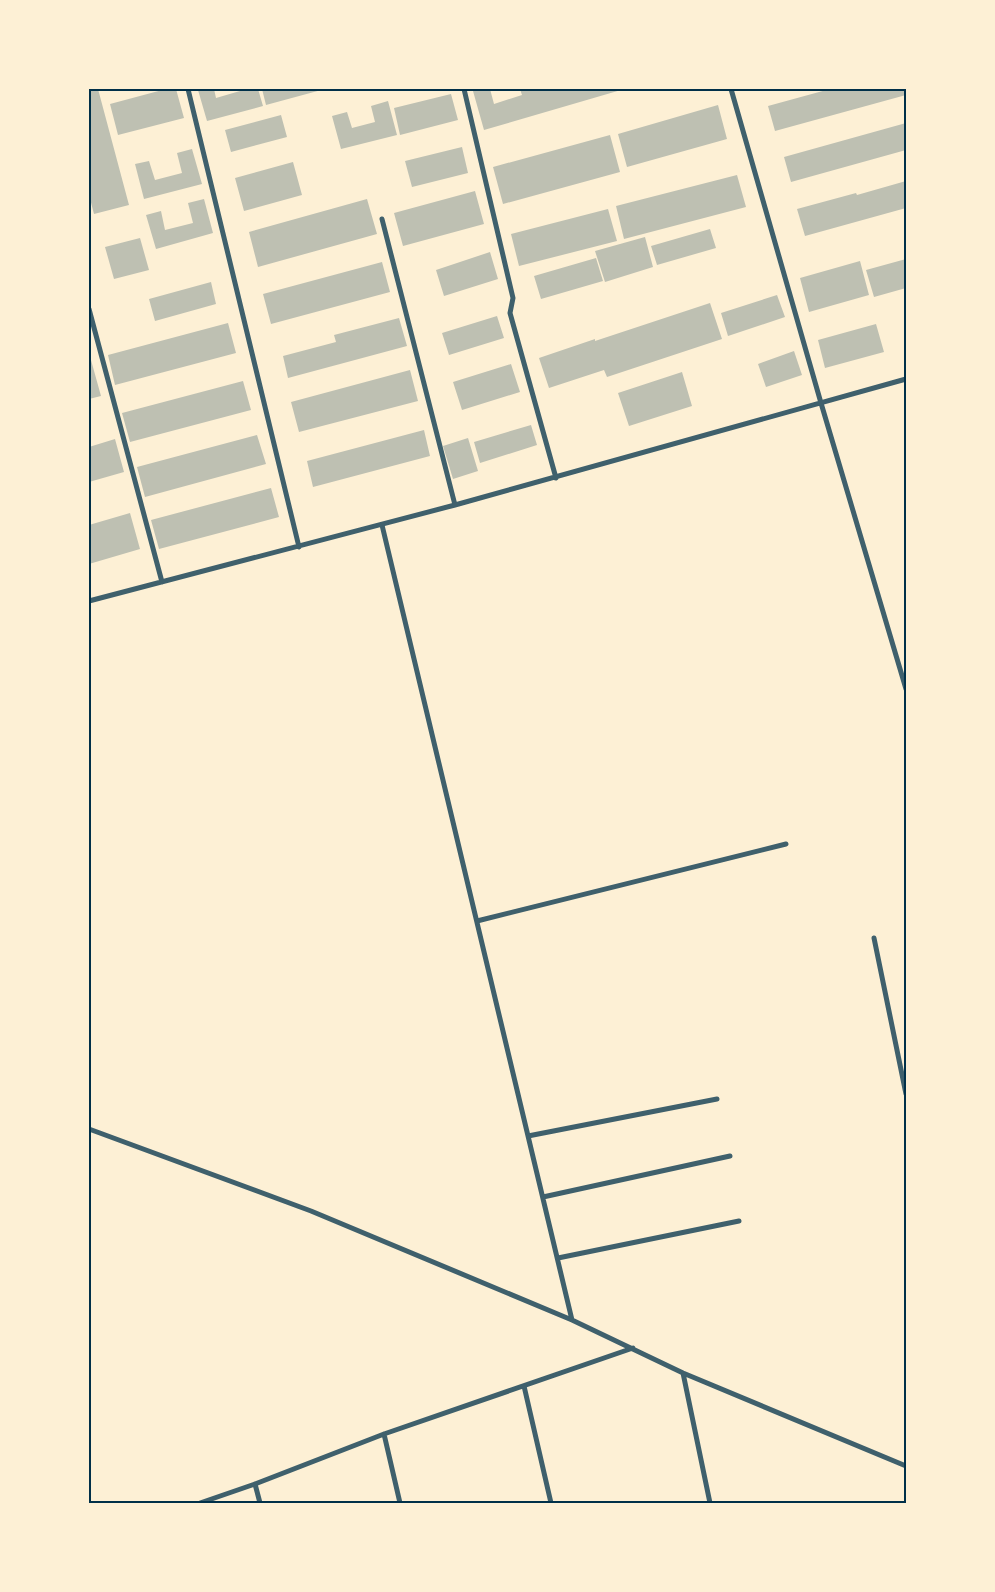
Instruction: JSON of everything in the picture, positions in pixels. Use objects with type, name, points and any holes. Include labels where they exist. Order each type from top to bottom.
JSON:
[{"type":"street","points":[[188,89],[299,547]]},
{"type":"street","points":[[464,89],[513,298],[510,313],[556,478]]},
{"type":"street","points":[[730,89],[906,688]]},
{"type":"street","points":[[382,219],[455,505]]},
{"type":"street","points":[[89,309],[162,582]]},
{"type":"street","points":[[89,601],[556,478],[906,379]]},
{"type":"street","points":[[382,525],[572,1320]]},
{"type":"street","points":[[476,921],[786,844]]},
{"type":"street","points":[[874,938],[906,1094]]},
{"type":"street","points":[[528,1136],[717,1098]]},
{"type":"street","points":[[89,1130],[311,1211],[572,1320],[683,1373],[906,1466]]},
{"type":"street","points":[[543,1196],[730,1156]]},
{"type":"street","points":[[558,1258],[739,1221]]},
{"type":"street","points":[[200,1503],[255,1484],[384,1434],[634,1348]]},
{"type":"street","points":[[683,1373],[710,1503]]},
{"type":"street","points":[[524,1386],[551,1503]]},
{"type":"street","points":[[384,1434],[400,1503]]},
{"type":"street","points":[[255,1484],[260,1503]]},
{"type":"building","points":[[89,89],[98,89],[129,205],[94,214],[89,195]]},
{"type":"building","points":[[166,89],[176,89],[184,118],[118,135],[110,104]]},
{"type":"building","points":[[214,89],[216,98],[240,91],[239,89],[258,89],[263,106],[207,121],[198,90]]},
{"type":"building","points":[[262,89],[325,89],[266,105]]},
{"type":"building","points":[[490,89],[494,104],[522,95],[520,89],[621,90],[484,130],[473,91]]},
{"type":"building","points":[[830,89],[906,89],[906,95],[775,131],[768,106]]},
{"type":"building","points":[[451,94],[458,120],[400,135],[394,108]]},
{"type":"building","points":[[388,101],[397,135],[341,149],[332,116],[347,112],[352,128],[375,122],[371,106]]},
{"type":"building","points":[[718,105],[727,139],[627,167],[618,134]]},
{"type":"building","points":[[281,115],[287,137],[231,152],[225,130]]},
{"type":"building","points":[[906,123],[906,150],[791,182],[784,157]]},
{"type":"building","points":[[610,135],[620,172],[503,204],[493,167]]},
{"type":"building","points":[[462,147],[468,173],[412,187],[405,161]]},
{"type":"building","points":[[192,149],[202,184],[144,199],[135,164],[149,161],[155,180],[182,173],[177,153]]},
{"type":"building","points":[[293,162],[302,195],[244,211],[235,178]]},
{"type":"building","points":[[737,175],[746,207],[624,239],[616,206]]},
{"type":"building","points":[[906,181],[906,208],[805,236],[797,209]]},
{"type":"building","points":[[475,191],[484,224],[403,246],[394,213]]},
{"type":"building","points":[[204,199],[213,233],[156,249],[146,215],[161,211],[165,230],[193,223],[188,203]]},
{"type":"building","points":[[367,199],[377,234],[258,267],[249,232]]},
{"type":"building","points":[[608,209],[617,241],[519,266],[511,234]]},
{"type":"building","points":[[710,229],[716,248],[657,265],[651,246]]},
{"type":"building","points":[[645,237],[653,267],[605,282],[595,251]]},
{"type":"building","points":[[140,238],[149,270],[114,279],[105,247]]},
{"type":"building","points":[[490,252],[498,279],[444,296],[436,270]]},
{"type":"building","points":[[596,258],[603,281],[541,299],[534,276]]},
{"type":"building","points":[[906,259],[906,288],[874,297],[866,270]]},
{"type":"building","points":[[860,261],[869,295],[809,312],[800,278]]},
{"type":"building","points":[[382,262],[390,292],[271,324],[263,294]]},
{"type":"building","points":[[211,282],[216,304],[155,321],[149,299]]},
{"type":"building","points":[[777,295],[785,317],[728,336],[721,313]]},
{"type":"building","points":[[710,303],[722,339],[607,377],[604,370],[549,388],[539,358]]},
{"type":"building","points":[[497,316],[504,338],[449,355],[442,333]]},
{"type":"building","points":[[399,318],[407,346],[288,378],[283,356],[336,342],[334,335]]},
{"type":"building","points":[[228,323],[236,353],[115,385],[108,355]]},
{"type":"building","points":[[876,324],[884,352],[825,368],[818,340]]},
{"type":"building","points":[[794,351],[802,375],[766,387],[758,364]]},
{"type":"building","points":[[89,360],[91,360],[101,396],[89,399]]},
{"type":"building","points":[[511,364],[520,392],[462,410],[453,382]]},
{"type":"building","points":[[410,370],[418,401],[299,432],[291,402]]},
{"type":"building","points":[[682,372],[692,406],[629,426],[618,393]]},
{"type":"building","points":[[243,381],[251,410],[130,442],[122,413]]},
{"type":"building","points":[[531,425],[537,445],[480,463],[474,442]]},
{"type":"building","points":[[424,430],[430,456],[313,487],[307,461]]},
{"type":"building","points":[[257,435],[266,464],[145,497],[137,467]]},
{"type":"building","points":[[468,438],[478,471],[453,479],[443,446]]},
{"type":"building","points":[[115,439],[124,472],[89,482],[89,447]]},
{"type":"building","points":[[271,488],[279,517],[159,549],[151,520]]},
{"type":"building","points":[[130,513],[140,549],[89,564],[89,525]]}]
